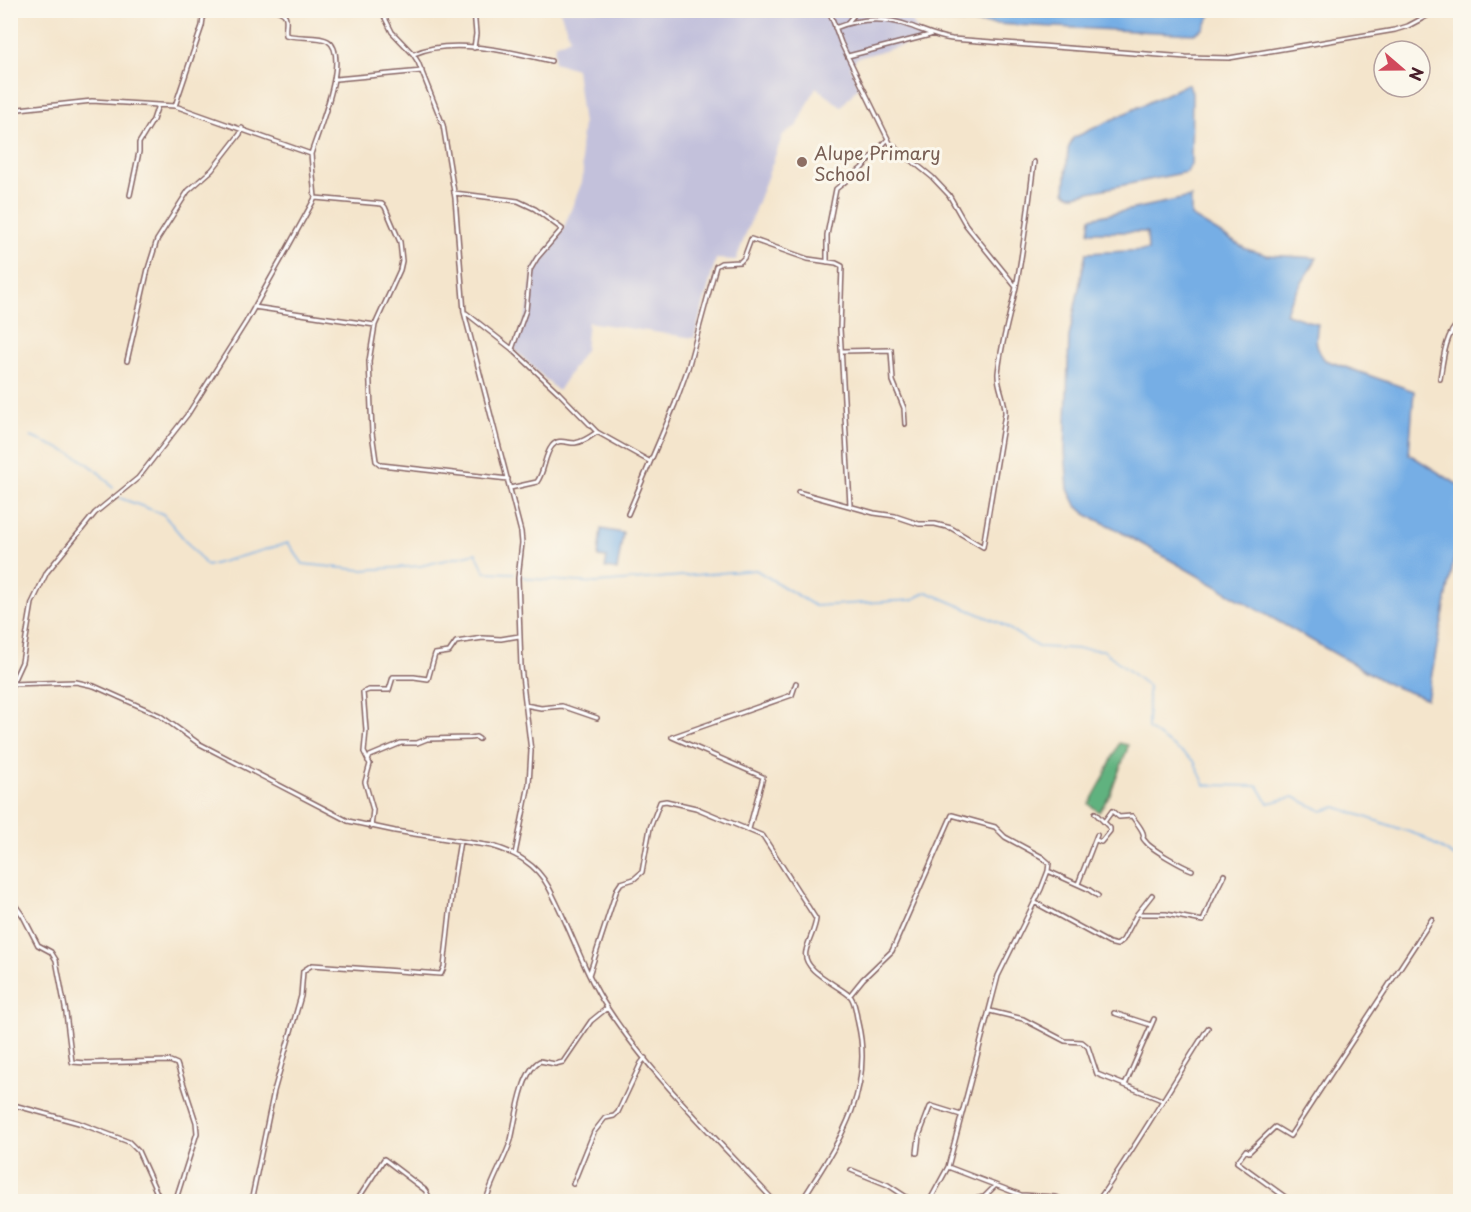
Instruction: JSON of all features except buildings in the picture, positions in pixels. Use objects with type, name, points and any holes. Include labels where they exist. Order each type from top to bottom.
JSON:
[{"type":"street","points":[[175,106],[202,26],[204,10]]},
{"type":"street","points":[[276,10],[285,14],[286,35],[329,41],[335,56],[336,78],[311,154],[315,198],[216,371],[170,439],[138,478],[95,513],[80,529],[47,572],[32,603],[24,653],[11,684],[76,682],[94,686],[159,714],[198,743],[335,816],[371,827],[492,846],[528,862],[544,879],[560,908],[589,975],[607,1008],[671,1089],[775,1202]]},
{"type":"street","points":[[381,10],[392,32],[413,54],[443,125],[454,193],[464,312],[508,479],[522,543],[518,578],[520,667],[531,760],[529,784],[515,855]]},
{"type":"street","points":[[474,10],[476,34],[474,48]]},
{"type":"street","points":[[830,10],[835,28],[888,139],[895,149],[927,173],[950,195],[966,225],[1016,287]]},
{"type":"street","points":[[846,23],[858,10]]},
{"type":"street","points":[[835,28],[860,20],[883,20],[952,39],[1229,58],[1395,30],[1408,26],[1438,10]]},
{"type":"street","points":[[848,56],[931,35]]},
{"type":"street","points":[[413,54],[429,50],[496,49],[550,61]]},
{"type":"street","points":[[336,78],[422,71]]},
{"type":"street","points":[[10,110],[92,101],[175,106],[311,154]]},
{"type":"street","points":[[130,195],[139,143],[153,120],[158,105]]},
{"type":"street","points":[[127,361],[157,240],[188,192],[212,170],[240,134],[242,128]]},
{"type":"street","points":[[827,262],[827,235],[836,189],[862,168],[888,139]]},
{"type":"street","points":[[798,492],[919,524],[935,524],[951,528],[983,547],[1005,414],[999,383],[999,369],[1005,327],[1016,287],[1034,162]]},
{"type":"street","points":[[454,193],[518,201],[535,209],[562,229],[537,258],[530,270],[526,310],[513,349]]},
{"type":"street","points":[[315,198],[378,203],[385,207],[400,242],[402,261],[375,325],[368,371],[376,461],[508,479]]},
{"type":"street","points":[[628,514],[685,377],[718,264],[740,262],[747,253],[751,239],[808,259],[840,264],[842,269],[839,312],[850,505]]},
{"type":"street","points":[[254,307],[375,325]]},
{"type":"street","points":[[464,312],[513,349],[597,432],[649,461]]},
{"type":"street","points":[[1440,379],[1447,345],[1461,321]]},
{"type":"street","points":[[843,351],[891,350],[893,381],[904,408],[905,424]]},
{"type":"street","points":[[510,488],[537,482],[555,443],[583,441],[597,432]]},
{"type":"street","points":[[371,827],[373,810],[365,782],[370,764],[364,752],[366,730],[363,692],[389,690],[393,677],[428,679],[435,654],[449,652],[456,642],[519,636]]},
{"type":"street","points":[[749,829],[763,777],[672,737],[792,695],[796,683]]},
{"type":"street","points":[[525,705],[541,708],[562,706],[597,718]]},
{"type":"street","points":[[368,760],[370,756],[401,743],[476,736],[479,739]]},
{"type":"street","points":[[589,975],[617,889],[621,883],[634,879],[642,872],[650,828],[660,802],[671,802],[696,808],[749,829],[766,840],[816,919],[806,954],[808,964],[813,970],[850,995],[854,1003],[861,1048],[861,1081],[856,1101],[826,1163],[801,1202]]},
{"type":"street","points":[[1104,822],[1112,811],[1119,817],[1132,816],[1143,831],[1143,839],[1148,844],[1168,856],[1180,867],[1192,870]]},
{"type":"street","points":[[1078,885],[1096,838],[1101,842],[1110,831],[1110,828],[1095,813]]},
{"type":"street","points":[[850,995],[892,951],[952,814],[995,827],[1013,841],[1046,860],[1049,866],[1048,872],[998,976],[948,1167],[929,1202]]},
{"type":"street","points":[[251,1202],[270,1109],[301,996],[303,971],[312,965],[441,974],[444,967],[459,841]]},
{"type":"street","points":[[1048,872],[1098,896]]},
{"type":"street","points":[[1137,914],[1166,914],[1203,921],[1224,875]]},
{"type":"street","points":[[1034,902],[1109,943],[1117,945],[1123,940],[1137,914],[1152,895]]},
{"type":"street","points":[[10,898],[23,916],[38,945],[51,952],[56,960],[72,1062],[170,1061],[177,1064],[196,1122],[197,1133],[175,1202]]},
{"type":"street","points":[[1292,1202],[1237,1162],[1246,1150],[1248,1152],[1275,1127],[1290,1136],[1432,919]]},
{"type":"street","points":[[486,1202],[507,1151],[523,1088],[534,1065],[540,1061],[555,1064],[563,1062],[591,1021],[607,1008]]},
{"type":"street","points":[[990,1011],[1023,1019],[1065,1041],[1082,1042],[1089,1047],[1097,1074],[1162,1100]]},
{"type":"street","points":[[1114,1013],[1151,1025]]},
{"type":"street","points":[[1125,1085],[1154,1019]]},
{"type":"street","points":[[1097,1202],[1140,1140],[1162,1100],[1208,1029]]},
{"type":"street","points":[[573,1184],[594,1132],[606,1117],[614,1116],[618,1112],[645,1058]]},
{"type":"street","points":[[10,1104],[79,1123],[129,1142],[138,1151],[161,1202]]},
{"type":"street","points":[[917,1154],[919,1136],[930,1107],[961,1115]]},
{"type":"street","points":[[356,1202],[384,1159],[425,1190],[428,1195],[426,1202]]},
{"type":"street","points":[[948,1167],[1021,1195],[1071,1202]]},
{"type":"street","points":[[851,1170],[888,1185],[914,1202]]},
{"type":"street","points":[[972,1202],[974,1199],[984,1197],[995,1186]]},
{"type":"shaded area","points":[[560,11],[906,11],[923,40],[857,58],[850,67],[859,86],[841,107],[816,87],[798,125],[783,135],[736,260],[716,259],[694,338],[588,322],[585,350],[558,391],[514,349],[528,308],[533,268],[563,230],[582,182],[580,147],[583,125],[576,69],[554,62],[555,45],[570,38]]},
{"type":"green space","points":[[1119,743],[1128,745],[1127,750],[1110,795],[1099,812],[1089,804]]},
{"type":"water","points":[[916,11],[1213,11],[1203,29],[1194,34],[934,21]]},
{"type":"water","points":[[1189,85],[1192,92],[1191,164],[1187,172],[1075,195],[1065,192],[1068,149],[1073,138]]},
{"type":"water","points":[[1191,197],[1191,216],[1246,249],[1267,255],[1317,258],[1289,304],[1286,314],[1318,324],[1317,344],[1325,360],[1414,391],[1409,454],[1460,486],[1460,528],[1427,699],[1390,685],[1087,515],[1076,505],[1068,489],[1065,451],[1069,337],[1086,253],[1148,250],[1147,232],[1089,232],[1091,218]]},
{"type":"water","points":[[601,529],[623,533],[617,570],[605,568],[607,558],[598,557]]},
{"type":"waterway","points":[[31,437],[86,462],[113,488]]},
{"type":"waterway","points":[[120,498],[163,514],[207,566],[288,543],[303,564],[362,570],[420,566],[476,553],[485,572],[514,573]]},
{"type":"waterway","points":[[520,576],[596,583],[756,570],[815,606],[912,600],[927,592],[1000,623],[1038,647],[1103,650],[1148,686],[1148,729],[1194,761],[1205,785],[1258,786],[1268,803],[1294,797],[1322,811],[1336,807],[1421,836],[1455,857],[1460,857]]},
{"type":"place","name":"Alupe Primary School","points":[[802,162]]}]
